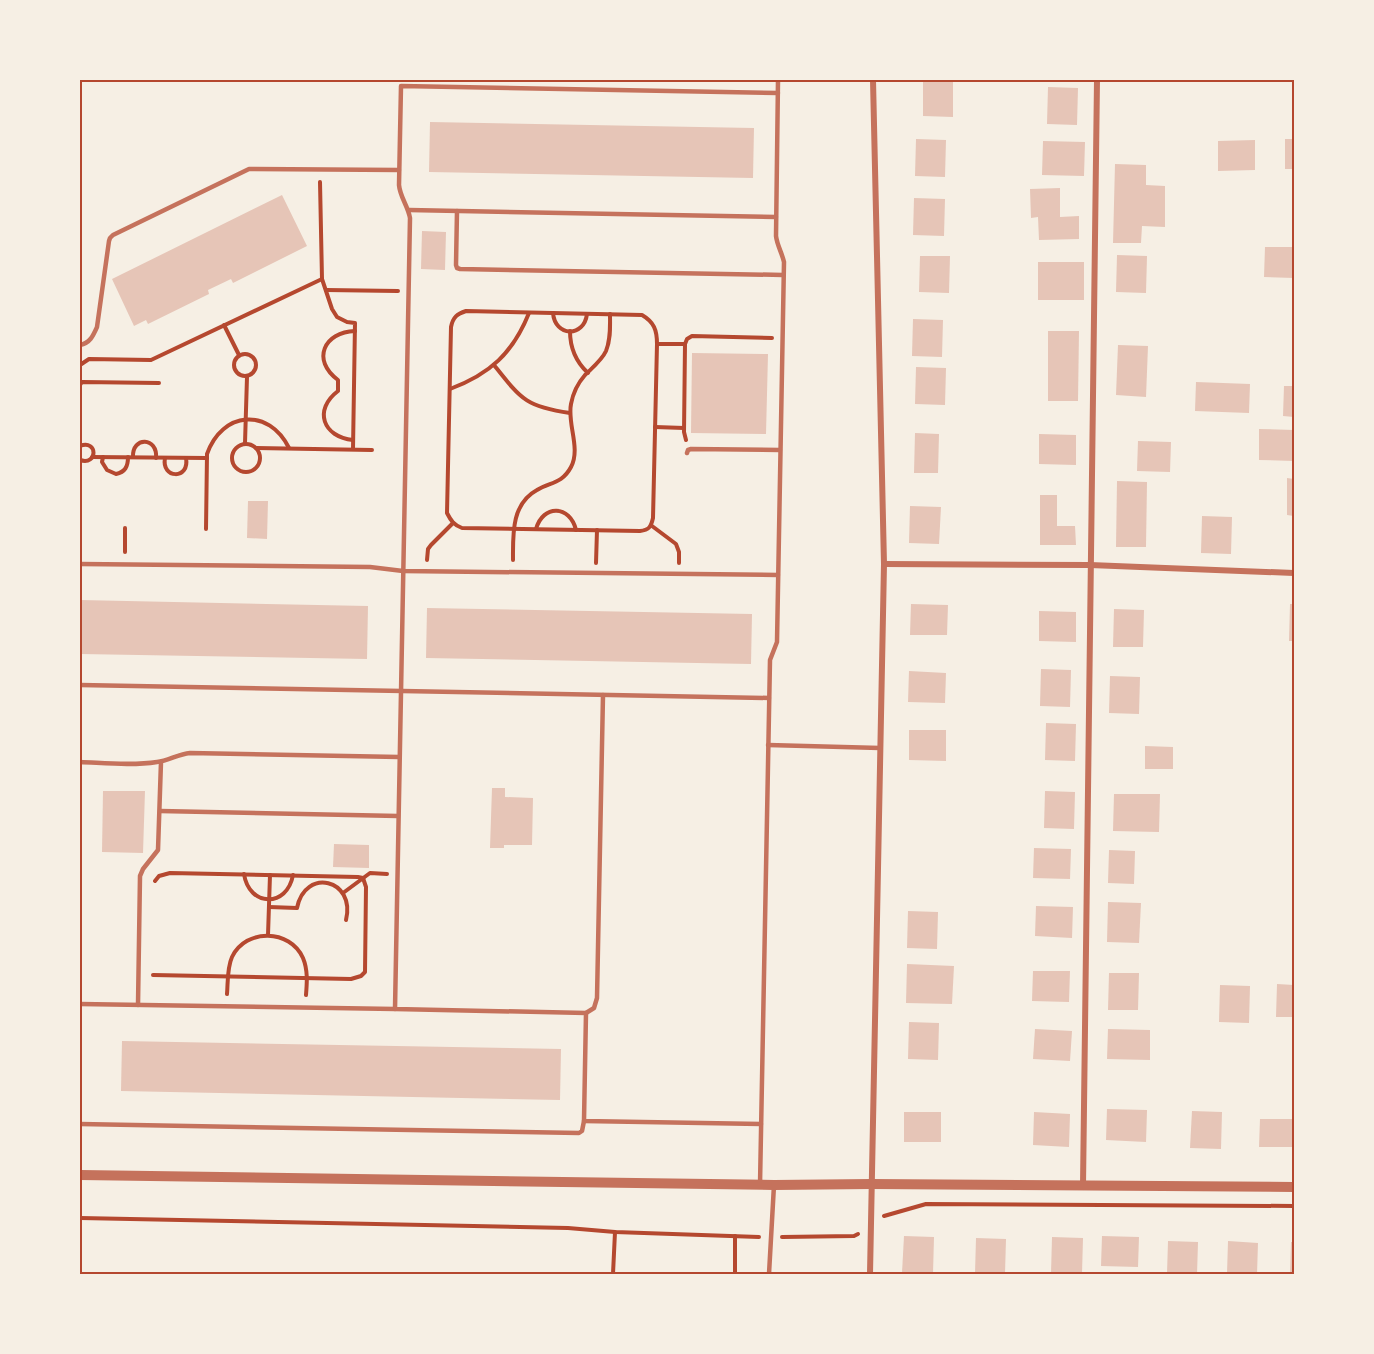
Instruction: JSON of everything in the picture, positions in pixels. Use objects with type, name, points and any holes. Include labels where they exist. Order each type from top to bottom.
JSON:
[{"type":"street","points":[[870,1275],[884,564],[873,80]]},
{"type":"street","points":[[1083,1186],[1097,80]]},
{"type":"street","points":[[884,564],[1090,565],[1294,573]]},
{"type":"street","points":[[80,1175],[760,1185],[1294,1187]]},
{"type":"lane","points":[[760,1185],[769,698],[770,660],[777,642],[782,338],[783,256],[776,236],[778,80]]},
{"type":"lane","points":[[394,1010],[409,210],[399,190],[400,86],[778,93]]},
{"type":"lane","points":[[80,345],[92,338],[97,327],[109,241],[113,235],[249,169],[399,170]]},
{"type":"lane","points":[[409,210],[776,217]]},
{"type":"lane","points":[[457,211],[456,265],[458,268],[783,275]]},
{"type":"lane","points":[[688,451],[780,450]]},
{"type":"lane","points":[[80,564],[370,567],[403,571],[778,575]]},
{"type":"lane","points":[[80,685],[769,698]]},
{"type":"lane","points":[[80,1004],[586,1013],[594,1008],[597,998],[603,695]]},
{"type":"lane","points":[[768,746],[880,748]]},
{"type":"lane","points":[[80,762],[160,762],[190,753],[399,757]]},
{"type":"lane","points":[[138,1005],[140,876],[158,850],[160,762]]},
{"type":"lane","points":[[160,811],[398,816]]},
{"type":"lane","points":[[80,1124],[579,1133],[582,1131],[584,1121],[586,1013]]},
{"type":"lane","points":[[584,1121],[761,1124]]},
{"type":"lane","points":[[769,1275],[774,1185]]},
{"type":"path","points":[[320,169],[322,279],[332,309],[338,317],[355,323],[353,449]]},
{"type":"path","points":[[80,365],[89,360],[151,360],[322,279]]},
{"type":"path","points":[[326,290],[408,291]]},
{"type":"path","points":[[466,311],[553,313],[642,315],[650,319],[655,327],[657,344],[653,518],[652,526],[647,530],[462,528],[453,523],[447,513],[453,318],[466,311]]},
{"type":"path","points":[[450,388],[466,383],[494,365],[515,341],[529,313]]},
{"type":"path","points":[[553,313],[558,326],[570,331],[582,327],[587,314]]},
{"type":"path","points":[[513,572],[513,529],[517,513],[527,497],[537,489],[553,484],[571,467],[575,452],[570,423],[570,405],[575,389],[606,352],[610,336],[610,314]]},
{"type":"path","points":[[224,325],[239,355]]},
{"type":"path","points":[[353,440],[335,435],[325,422],[326,405],[330,397],[338,392],[338,380],[327,369],[324,355],[325,347],[335,335],[355,331]]},
{"type":"path","points":[[570,331],[573,352],[581,367],[588,373]]},
{"type":"path","points":[[688,451],[684,428],[685,344],[687,339],[692,336],[782,338]]},
{"type":"path","points":[[657,344],[685,344]]},
{"type":"path","points":[[245,354],[255,360],[257,366],[255,371],[251,376],[247,376],[239,375],[235,371],[233,365],[239,355],[245,354]]},
{"type":"path","points":[[494,365],[515,392],[526,401],[542,408],[570,413]]},
{"type":"path","points":[[245,443],[247,376]]},
{"type":"path","points":[[80,384],[82,382],[159,382]]},
{"type":"path","points":[[206,529],[207,458],[211,443],[225,426],[246,419],[257,420],[277,430],[289,448]]},
{"type":"path","points":[[655,428],[684,428]]},
{"type":"path","points":[[103,457],[102,462],[107,470],[116,474],[124,470],[135,446],[140,443],[151,443],[157,452],[156,458]]},
{"type":"path","points":[[245,443],[252,444],[256,448],[260,454],[257,467],[246,473],[234,467],[231,455],[234,449],[245,443]]},
{"type":"path","points":[[80,446],[85,444],[93,451],[90,460],[85,462],[80,460]]},
{"type":"path","points":[[256,448],[372,450]]},
{"type":"path","points":[[92,457],[207,458]]},
{"type":"path","points":[[165,458],[166,469],[176,474],[186,469],[186,458]]},
{"type":"path","points":[[536,529],[545,514],[557,511],[564,512],[570,517],[576,530]]},
{"type":"path","points":[[427,571],[428,549],[453,523]]},
{"type":"path","points":[[652,526],[679,547],[679,574]]},
{"type":"path","points":[[125,528],[125,565]]},
{"type":"path","points":[[596,573],[597,530]]},
{"type":"path","points":[[155,881],[159,876],[170,873],[363,878]]},
{"type":"path","points":[[343,893],[370,873],[397,874]]},
{"type":"path","points":[[244,874],[245,882],[254,895],[269,899],[283,894],[291,883],[293,875]]},
{"type":"path","points":[[268,935],[270,875]]},
{"type":"path","points":[[153,975],[351,979],[361,976],[365,972],[366,887],[363,878]]},
{"type":"path","points":[[269,907],[297,908],[299,898],[305,890],[314,884],[323,883],[333,885],[343,893],[349,909],[346,920]]},
{"type":"path","points":[[228,976],[233,955],[240,946],[258,936],[268,935],[279,937],[297,949],[303,958],[307,978]]},
{"type":"path","points":[[80,1218],[568,1228],[615,1232],[771,1237],[854,1236],[879,1218],[926,1204],[1294,1206]]},
{"type":"path","points":[[613,1275],[615,1232]]},
{"type":"path","points":[[735,1236],[735,1275]]},
{"type":"building","points":[[923,80],[953,80],[953,117],[923,116]]},
{"type":"building","points":[[1048,87],[1078,88],[1077,125],[1047,124]]},
{"type":"building","points":[[430,122],[754,128],[753,178],[429,172]]},
{"type":"building","points":[[916,139],[946,140],[945,177],[915,176]]},
{"type":"building","points":[[1285,139],[1294,139],[1294,169],[1285,169]]},
{"type":"building","points":[[1255,140],[1255,170],[1218,171],[1218,141]]},
{"type":"building","points":[[1043,141],[1085,142],[1084,176],[1042,175]]},
{"type":"building","points":[[1115,164],[1146,165],[1146,185],[1165,186],[1165,227],[1142,226],[1141,243],[1113,243]]},
{"type":"building","points":[[1060,188],[1060,217],[1079,216],[1079,239],[1039,240],[1038,217],[1031,218],[1030,189]]},
{"type":"building","points":[[282,195],[307,246],[233,283],[231,279],[208,290],[209,294],[148,324],[146,320],[134,326],[112,279]]},
{"type":"building","points":[[914,198],[945,199],[944,236],[913,235]]},
{"type":"building","points":[[422,231],[446,232],[445,270],[421,269]]},
{"type":"building","points":[[1265,247],[1294,247],[1294,278],[1264,277]]},
{"type":"building","points":[[1117,255],[1147,256],[1146,293],[1116,292]]},
{"type":"building","points":[[920,256],[950,256],[949,293],[919,292]]},
{"type":"building","points":[[1038,262],[1084,262],[1084,300],[1038,300]]},
{"type":"building","points":[[913,319],[943,320],[942,357],[912,356]]},
{"type":"building","points":[[1048,331],[1079,331],[1078,401],[1048,401]]},
{"type":"building","points":[[1118,345],[1148,346],[1146,397],[1116,395]]},
{"type":"building","points":[[692,353],[768,354],[766,434],[691,433]]},
{"type":"building","points":[[916,367],[946,368],[945,405],[915,404]]},
{"type":"building","points":[[1196,382],[1250,384],[1249,413],[1195,411]]},
{"type":"building","points":[[1284,386],[1294,386],[1294,417],[1283,416]]},
{"type":"building","points":[[1259,429],[1294,430],[1294,461],[1259,460]]},
{"type":"building","points":[[915,433],[939,434],[938,473],[914,473]]},
{"type":"building","points":[[1039,434],[1076,435],[1076,465],[1039,464]]},
{"type":"building","points":[[1138,441],[1171,442],[1170,472],[1137,471]]},
{"type":"building","points":[[1287,478],[1294,479],[1294,516],[1287,515]]},
{"type":"building","points":[[1117,481],[1147,482],[1146,547],[1116,547]]},
{"type":"building","points":[[1040,495],[1057,495],[1057,526],[1075,526],[1076,545],[1040,545]]},
{"type":"building","points":[[248,501],[268,501],[267,539],[247,538]]},
{"type":"building","points":[[910,506],[941,507],[939,544],[909,543]]},
{"type":"building","points":[[1202,516],[1232,517],[1231,554],[1201,553]]},
{"type":"building","points":[[80,600],[368,606],[367,659],[80,654]]},
{"type":"building","points":[[911,604],[948,605],[947,635],[910,635]]},
{"type":"building","points":[[1290,604],[1294,604],[1294,641],[1289,641]]},
{"type":"building","points":[[427,608],[752,614],[751,664],[426,658]]},
{"type":"building","points":[[1114,609],[1144,610],[1143,647],[1113,647]]},
{"type":"building","points":[[1039,611],[1076,612],[1076,642],[1039,641]]},
{"type":"building","points":[[1041,669],[1071,670],[1070,707],[1040,706]]},
{"type":"building","points":[[909,671],[946,673],[945,703],[908,702]]},
{"type":"building","points":[[1110,676],[1140,677],[1139,714],[1109,713]]},
{"type":"building","points":[[1046,723],[1076,724],[1075,761],[1045,760]]},
{"type":"building","points":[[909,730],[946,730],[946,761],[909,760]]},
{"type":"building","points":[[1145,746],[1173,747],[1173,769],[1145,769]]},
{"type":"building","points":[[492,788],[505,788],[505,797],[533,798],[532,845],[504,845],[504,848],[490,848]]},
{"type":"building","points":[[103,791],[145,791],[143,853],[102,852]]},
{"type":"building","points":[[1045,791],[1075,792],[1074,829],[1044,828]]},
{"type":"building","points":[[1114,794],[1160,794],[1159,832],[1113,831]]},
{"type":"building","points":[[334,844],[369,845],[369,868],[333,867]]},
{"type":"building","points":[[1034,848],[1071,849],[1070,879],[1033,878]]},
{"type":"building","points":[[1109,850],[1135,851],[1134,884],[1108,883]]},
{"type":"building","points":[[1108,902],[1141,903],[1139,943],[1107,942]]},
{"type":"building","points":[[1036,906],[1073,907],[1072,938],[1035,936]]},
{"type":"building","points":[[908,911],[938,912],[937,949],[907,948]]},
{"type":"building","points":[[907,964],[954,966],[952,1004],[906,1003]]},
{"type":"building","points":[[1033,971],[1070,971],[1069,1002],[1032,1001]]},
{"type":"building","points":[[1109,973],[1139,973],[1138,1010],[1108,1010]]},
{"type":"building","points":[[1277,984],[1294,985],[1294,1017],[1276,1017]]},
{"type":"building","points":[[1220,985],[1250,986],[1249,1023],[1219,1022]]},
{"type":"building","points":[[909,1022],[939,1023],[938,1060],[908,1059]]},
{"type":"building","points":[[1035,1029],[1072,1031],[1070,1061],[1033,1059]]},
{"type":"building","points":[[1108,1029],[1150,1030],[1150,1060],[1107,1059]]},
{"type":"building","points":[[122,1041],[561,1049],[560,1100],[121,1091]]},
{"type":"building","points":[[1107,1109],[1147,1110],[1146,1142],[1106,1140]]},
{"type":"building","points":[[1192,1111],[1222,1112],[1221,1149],[1190,1148]]},
{"type":"building","points":[[904,1112],[941,1112],[941,1142],[904,1142]]},
{"type":"building","points":[[1034,1112],[1070,1114],[1069,1147],[1033,1145]]},
{"type":"building","points":[[1260,1119],[1294,1119],[1294,1147],[1259,1147]]},
{"type":"building","points":[[904,1236],[934,1237],[933,1274],[902,1273]]},
{"type":"building","points":[[1102,1236],[1139,1237],[1138,1267],[1101,1266]]},
{"type":"building","points":[[1052,1237],[1083,1238],[1082,1274],[1051,1274]]},
{"type":"building","points":[[976,1238],[1006,1239],[1005,1274],[975,1274]]},
{"type":"building","points":[[1168,1241],[1198,1242],[1197,1274],[1167,1274]]},
{"type":"building","points":[[1228,1241],[1258,1243],[1257,1274],[1227,1274]]},
{"type":"building","points":[[1291,1242],[1294,1242],[1294,1274],[1290,1274]]}]
